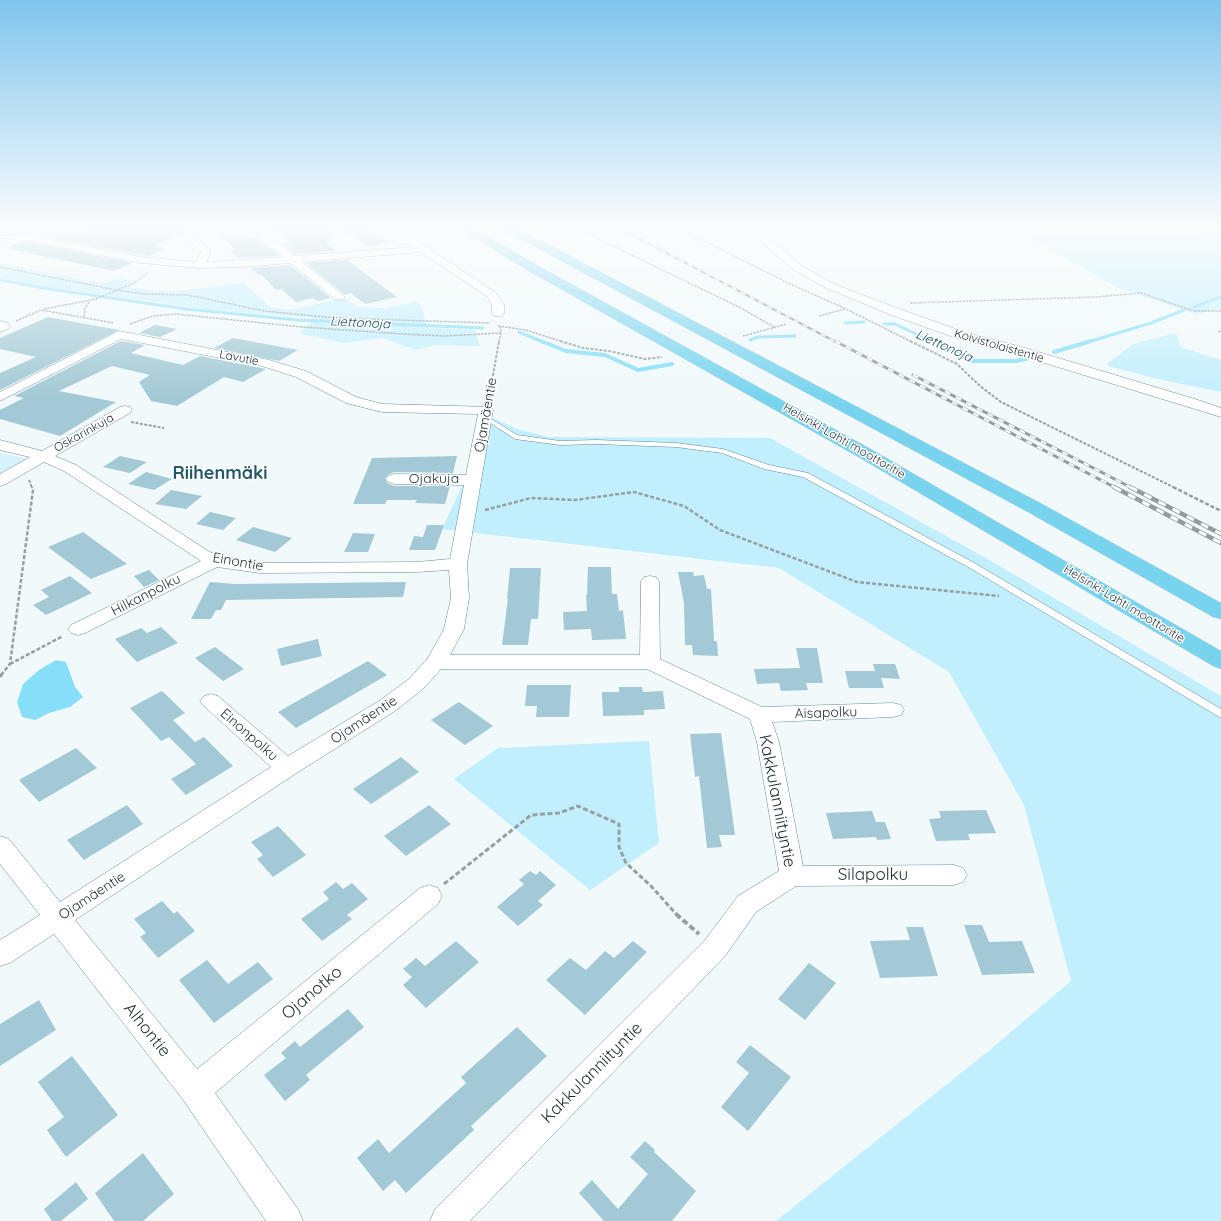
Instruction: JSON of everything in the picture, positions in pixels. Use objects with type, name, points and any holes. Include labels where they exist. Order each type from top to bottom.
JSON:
[{"type":"highway","name":"Helsinki-Lahti moottoritie","points":[[561,284],[868,455],[1221,661]]},
{"type":"highway","name":"Helsinki-Lahti moottoritie","points":[[613,284],[1035,508],[1221,612]]},
{"type":"street","points":[[322,284],[339,297]]},
{"type":"street","points":[[475,284],[492,295],[498,305],[495,318]]},
{"type":"street","name":"Koivistolaistentie","points":[[826,284],[898,313],[963,336],[1017,350],[1193,403],[1221,413]]},
{"type":"street","points":[[0,397],[122,328]]},
{"type":"street","name":"Lavutie","points":[[122,328],[264,363],[301,374],[351,400],[382,408],[486,414]]},
{"type":"street","name":"Oskarinkuja","points":[[43,456],[125,410]]},
{"type":"street","name":"Ojamäentie","points":[[0,954],[287,768],[387,706],[416,684],[436,662],[454,629],[460,598],[458,564],[486,414]]},
{"type":"street","name":"Einontie","points":[[0,445],[43,456],[70,468],[202,555],[214,561],[260,568],[418,567],[458,564]]},
{"type":"street","points":[[0,481],[43,456]]},
{"type":"street","name":"Ojakuja","points":[[394,479],[474,480]]},
{"type":"street","name":"Hilkanpolku","points":[[78,629],[214,561]]},
{"type":"street","points":[[650,581],[650,662]]},
{"type":"street","name":"Kakkulanniityntie","points":[[436,662],[650,662],[759,716],[768,742],[792,876],[747,904],[715,948],[447,1221]]},
{"type":"street","name":"Einonpolku","points":[[211,701],[287,768]]},
{"type":"street","name":"Aisapolku","points":[[759,716],[892,710]]},
{"type":"street","name":"Alhontie","points":[[0,846],[195,1090],[286,1221]]},
{"type":"street","name":"Silapolku","points":[[792,876],[954,875]]},
{"type":"street","name":"Ojanotko","points":[[195,1090],[429,896]]},
{"type":"lane","points":[[486,414],[515,437],[560,443],[597,442],[684,446],[723,451],[767,467],[805,475],[973,566],[1221,714]]},
{"type":"path","points":[[86,284],[144,294],[188,295],[264,311],[335,318],[422,322],[495,318]]},
{"type":"path","points":[[1,326],[41,310],[96,299],[131,284]]},
{"type":"path","points":[[689,284],[774,327]]},
{"type":"path","points":[[790,284],[846,309],[957,364],[980,386],[1001,402],[1221,511]]},
{"type":"path","points":[[908,303],[1095,297],[1141,293],[1194,310],[1221,311]]},
{"type":"path","points":[[84,317],[85,308],[91,300]]},
{"type":"path","points":[[819,316],[846,309]]},
{"type":"path","points":[[41,310],[84,317],[122,328],[135,327],[122,328]]},
{"type":"path","points":[[122,328],[153,316],[176,314],[302,327],[445,336],[501,333],[500,327]]},
{"type":"path","points":[[739,337],[786,324]]},
{"type":"path","points":[[496,325],[500,327],[526,330],[583,348],[608,351],[645,359],[657,359]]},
{"type":"path","name":"Ojamäentie","points":[[486,414],[501,333]]},
{"type":"path","points":[[110,419],[164,428]]},
{"type":"path","points":[[10,664],[33,490],[24,467]]},
{"type":"path","points":[[467,514],[531,498],[575,500],[634,492],[684,506],[720,530],[857,582],[1028,599]]},
{"type":"path","points":[[0,677],[10,664],[36,649],[78,629]]},
{"type":"path","points":[[429,896],[531,814],[559,813],[578,806],[619,824],[618,847],[626,863],[651,886],[683,921],[715,948]]},
{"type":"shaded area","points":[[28,284],[128,284],[125,286],[146,290],[173,292],[244,284],[271,308],[288,310],[345,298],[358,307],[384,308],[415,302],[421,305],[426,324],[430,328],[475,330],[480,346],[435,345],[416,350],[383,338],[343,343],[299,333],[315,318],[212,310]]},
{"type":"shaded area","points":[[1111,284],[1221,284],[1221,309],[1195,314]]},
{"type":"shaded area","points":[[1176,333],[1180,347],[1221,360],[1221,392],[1162,380],[1108,366],[1108,363],[1133,344]]},
{"type":"shaded area","points":[[494,418],[516,429],[549,437],[770,438],[991,561],[1221,696],[1221,1221],[776,1221],[991,1049],[1071,981],[1024,805],[949,672],[779,568],[442,529]]},
{"type":"shaded area","points":[[0,453],[28,459],[0,474]]},
{"type":"shaded area","points":[[649,741],[659,843],[590,890],[454,779],[498,748]]},
{"type":"water","points":[[56,660],[66,662],[75,687],[83,697],[70,707],[49,713],[35,720],[22,717],[17,702],[23,684],[39,670]]},
{"type":"building","points":[[270,284],[314,284],[331,298],[318,301],[313,298],[296,302],[281,289],[276,290]]},
{"type":"building","points":[[332,284],[379,284],[397,297],[365,304],[351,293],[345,295]]},
{"type":"building","points":[[48,317],[119,330],[0,390],[0,373],[36,357],[0,349],[0,338]]},
{"type":"building","points":[[155,325],[177,329],[160,337],[139,333]]},
{"type":"building","points":[[233,338],[298,350],[279,361],[214,348]]},
{"type":"building","points":[[121,341],[145,345],[131,353],[183,365],[200,356],[266,369],[243,382],[224,377],[177,406],[151,401],[139,382],[150,375],[112,366],[59,391],[116,402],[60,436],[0,419],[0,410],[24,398],[14,396]]},
{"type":"building","points":[[120,456],[147,462],[130,473],[103,467]]},
{"type":"building","points":[[457,456],[453,473],[394,472],[385,478],[387,483],[394,486],[450,486],[445,504],[415,503],[417,500],[387,500],[385,504],[353,504],[372,458]]},
{"type":"building","points":[[146,472],[172,479],[154,490],[128,484]]},
{"type":"building","points":[[171,490],[202,496],[186,509],[155,504]]},
{"type":"building","points":[[210,512],[236,518],[223,530],[196,524]]},
{"type":"building","points":[[427,525],[444,525],[435,550],[409,550],[414,536],[423,537]]},
{"type":"building","points":[[253,527],[292,538],[275,552],[236,540]]},
{"type":"building","points":[[83,532],[127,564],[91,579],[48,547]]},
{"type":"building","points":[[353,533],[375,534],[368,552],[344,552]]},
{"type":"building","points":[[588,567],[611,567],[612,594],[617,594],[619,611],[623,610],[626,639],[592,640],[591,629],[564,630],[563,612],[587,611],[586,595]]},
{"type":"building","points":[[510,568],[541,568],[538,619],[531,619],[528,645],[502,645],[508,599]]},
{"type":"building","points":[[149,570],[159,580],[144,587],[134,576]]},
{"type":"building","points":[[678,572],[693,572],[694,576],[704,575],[707,589],[711,589],[714,641],[717,641],[718,656],[693,655],[692,645],[685,645],[684,603]]},
{"type":"building","points":[[70,576],[92,593],[46,615],[33,605],[49,597],[41,590]]},
{"type":"building","points":[[210,582],[234,584],[406,582],[403,597],[226,600],[221,610],[216,610],[211,619],[191,619]]},
{"type":"building","points":[[161,627],[178,643],[137,662],[115,639],[141,628],[147,633]]},
{"type":"building","points":[[318,639],[322,656],[281,666],[277,649]]},
{"type":"building","points":[[215,647],[244,669],[223,681],[195,658]]},
{"type":"building","points":[[796,648],[817,648],[823,683],[806,683],[808,690],[781,691],[779,683],[757,684],[754,669],[800,668]]},
{"type":"building","points":[[368,661],[387,675],[296,728],[278,712]]},
{"type":"building","points":[[873,664],[895,664],[900,679],[881,678],[884,688],[849,688],[845,671],[875,671]]},
{"type":"building","points":[[527,685],[571,685],[569,717],[536,717],[537,706],[525,706]]},
{"type":"building","points":[[619,687],[642,687],[643,692],[663,691],[665,709],[644,710],[644,715],[603,716],[602,692],[619,692]]},
{"type":"building","points":[[162,691],[185,713],[173,720],[195,742],[204,737],[233,766],[186,795],[171,779],[196,764],[169,737],[161,741],[130,708]]},
{"type":"building","points":[[459,702],[493,726],[465,745],[431,720]]},
{"type":"building","points":[[721,733],[735,835],[719,835],[722,847],[707,848],[699,776],[695,777],[690,734]]},
{"type":"building","points":[[76,748],[97,768],[39,802],[19,780]]},
{"type":"building","points":[[401,757],[419,772],[371,804],[353,789]]},
{"type":"building","points":[[127,805],[143,824],[84,860],[67,840]]},
{"type":"building","points":[[429,805],[451,824],[406,856],[384,836]]},
{"type":"building","points":[[986,810],[996,833],[968,834],[970,840],[936,841],[929,819],[941,818],[939,811]]},
{"type":"building","points":[[872,811],[876,822],[885,822],[891,839],[877,840],[876,837],[833,839],[826,813]]},
{"type":"building","points":[[278,826],[306,855],[273,877],[257,859],[263,855],[251,842]]},
{"type":"building","points":[[530,871],[536,875],[540,871],[556,885],[538,901],[543,905],[518,926],[497,907],[524,884],[519,880]]},
{"type":"building","points":[[336,882],[343,889],[352,883],[368,899],[347,915],[352,919],[322,941],[301,919],[329,899],[323,892]]},
{"type":"building","points":[[162,901],[174,914],[177,911],[195,931],[158,958],[140,937],[146,933],[134,919]]},
{"type":"building","points":[[964,925],[982,925],[989,942],[1022,941],[1035,973],[982,975]]},
{"type":"building","points":[[906,927],[923,927],[938,976],[880,978],[870,941],[910,940]]},
{"type":"building","points":[[456,941],[479,962],[426,1008],[403,985],[412,977],[403,969],[416,958],[425,966]]},
{"type":"building","points":[[633,941],[647,952],[585,1015],[546,980],[570,958],[586,970],[605,951],[614,958]]},
{"type":"building","points":[[207,960],[228,984],[258,962],[273,979],[214,1023],[179,980]]},
{"type":"building","points":[[809,963],[836,983],[805,1020],[778,999]]},
{"type":"building","points":[[39,1000],[56,1030],[0,1066],[0,1024]]},
{"type":"building","points":[[348,1009],[364,1027],[306,1075],[310,1080],[285,1101],[264,1075],[286,1058],[281,1053],[295,1041],[300,1047]]},
{"type":"building","points":[[517,1027],[547,1056],[471,1126],[474,1130],[406,1193],[395,1180],[383,1191],[357,1158],[378,1139],[389,1153],[466,1083],[461,1077]]},
{"type":"building","points":[[750,1045],[791,1077],[748,1131],[721,1107],[749,1073],[736,1062]]},
{"type":"building","points":[[72,1056],[118,1115],[66,1157],[47,1130],[64,1117],[38,1082]]},
{"type":"building","points":[[645,1141],[655,1150],[654,1152],[696,1191],[672,1221],[604,1221],[579,1193],[592,1180],[618,1209],[648,1174],[630,1157]]},
{"type":"building","points":[[143,1153],[174,1194],[143,1221],[114,1221],[95,1193]]},
{"type":"building","points":[[76,1182],[88,1199],[61,1221],[52,1221],[44,1209]]},
{"type":"waterway","name":"Liettonoja","points":[[21,284],[186,309],[298,320],[483,328]]},
{"type":"waterway","name":"Liettonoja","points":[[1194,307],[1221,297]]},
{"type":"waterway","name":"Liettonoja","points":[[1088,342],[1151,323],[1184,310]]},
{"type":"waterway","name":"Liettonoja","points":[[845,323],[864,322]]},
{"type":"waterway","name":"Liettonoja","points":[[884,324],[895,324],[933,342]]},
{"type":"waterway","name":"Liettonoja","points":[[519,332],[543,342]]},
{"type":"waterway","name":"Liettonoja","points":[[750,340],[758,337],[795,336]]},
{"type":"waterway","name":"Liettonoja","points":[[541,341],[566,351],[605,355],[638,370],[672,364]]},
{"type":"waterway","name":"Liettonoja","points":[[930,341],[973,361],[1016,361],[1029,358]]},
{"type":"waterway","name":"Liettonoja","points":[[1054,352],[1091,341]]},
{"type":"railway","points":[[726,284],[836,342]]},
{"type":"railway","points":[[835,341],[1116,488]]},
{"type":"railway","points":[[913,375],[1132,488]]},
{"type":"railway","points":[[1114,487],[1221,543]]},
{"type":"railway","points":[[1130,487],[1221,534]]},
{"type":"district","name":"Riihenmäki","points":[[220,474]]}]
